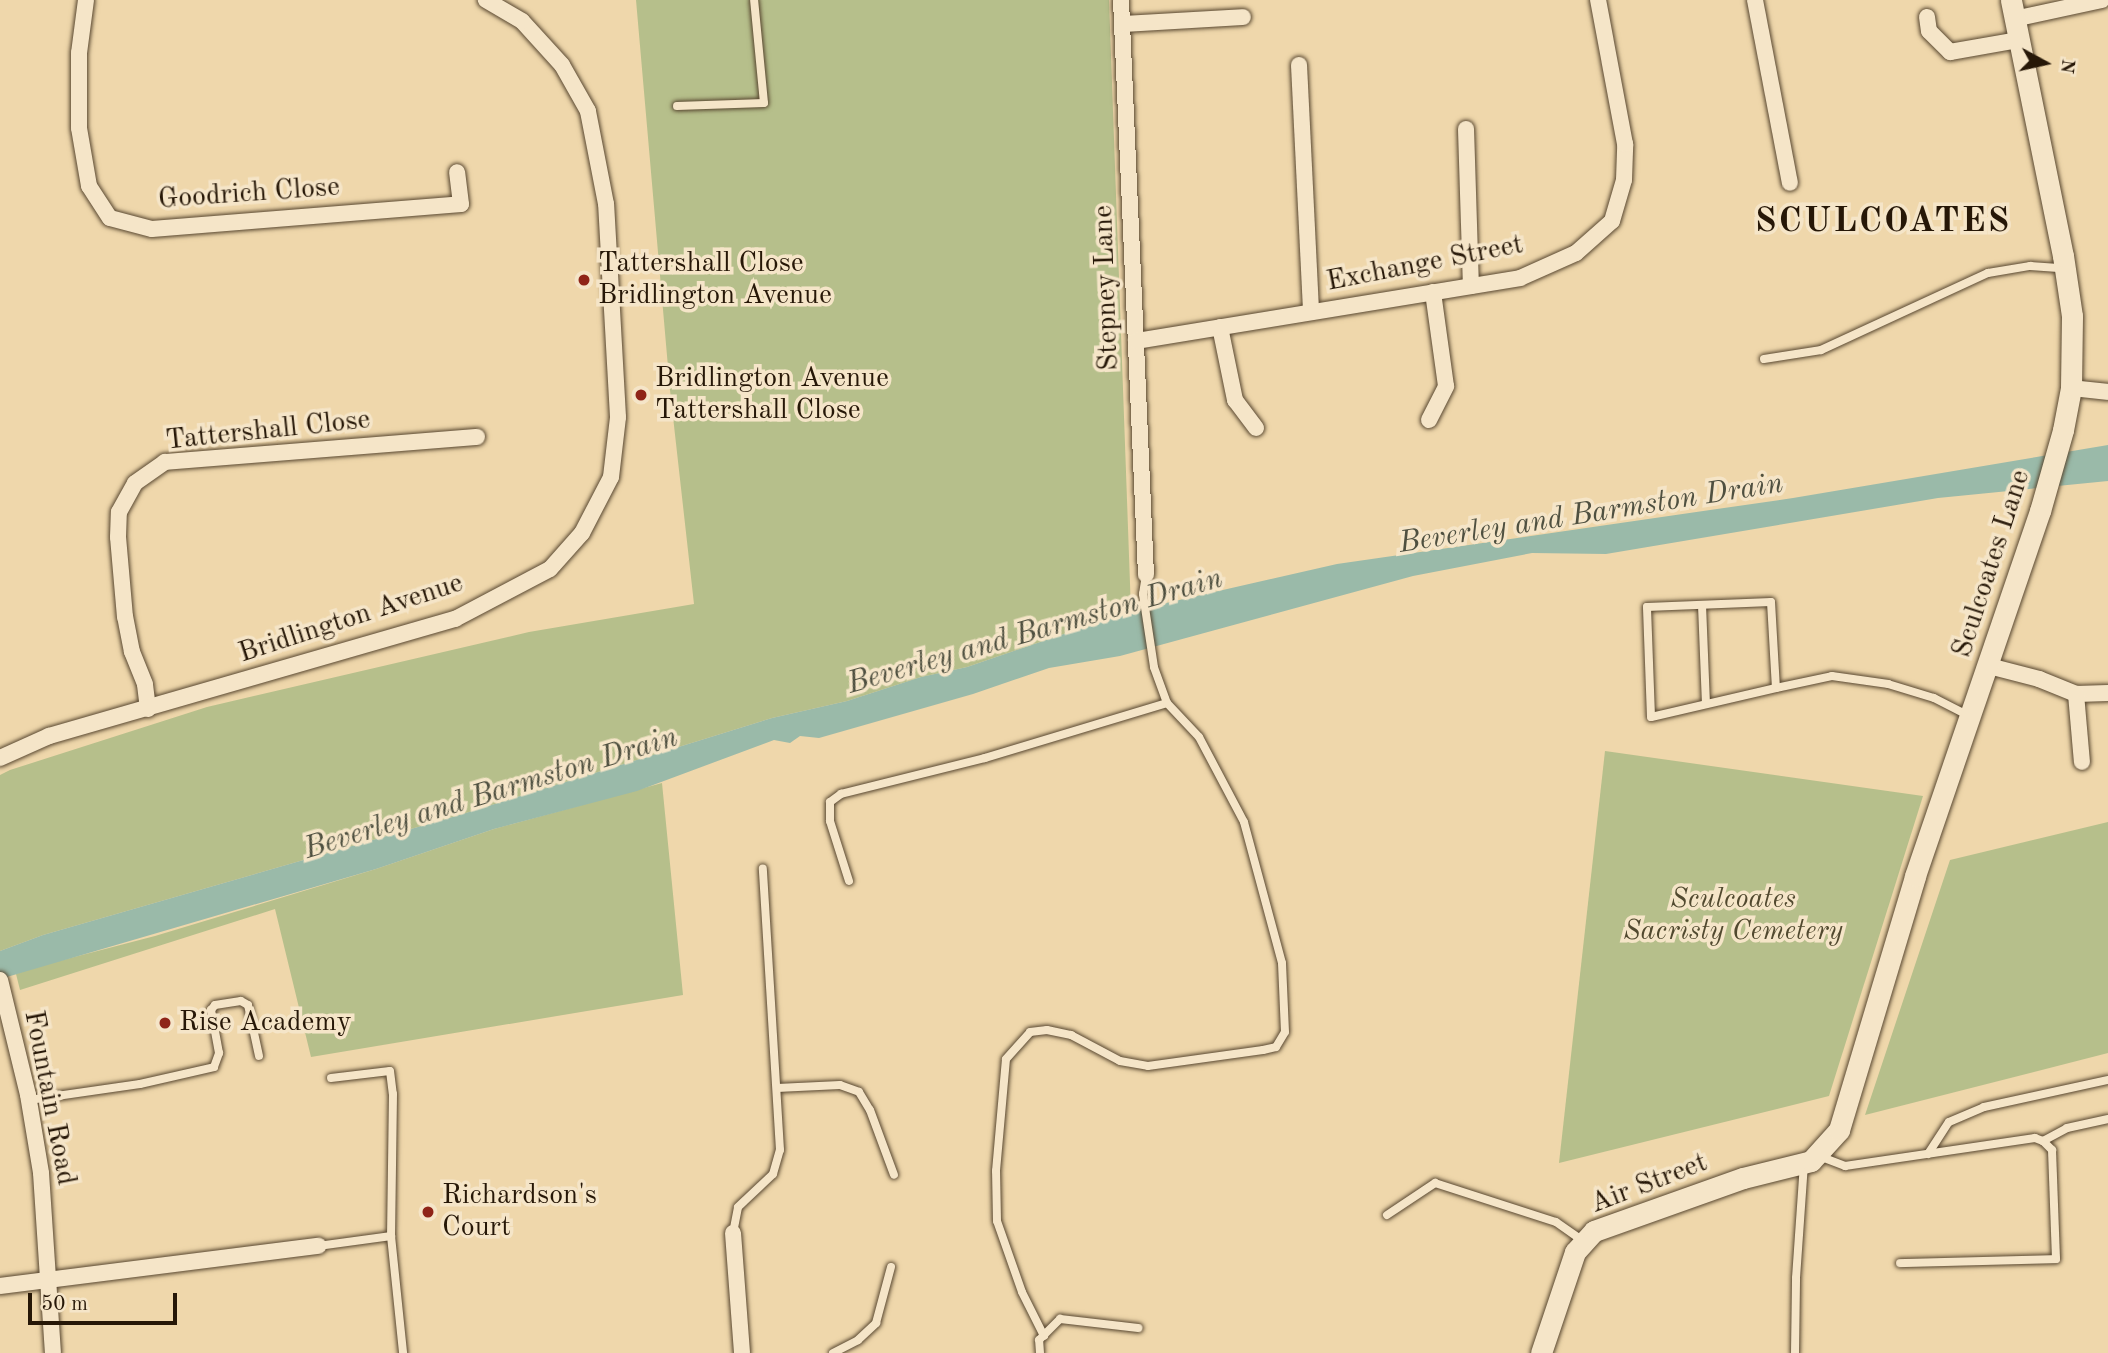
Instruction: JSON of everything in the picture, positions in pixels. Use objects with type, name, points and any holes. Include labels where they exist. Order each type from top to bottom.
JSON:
[{"type":"street","name":"Goodrich Close","points":[[86,0],[79,53],[79,128],[89,186],[110,218],[152,229],[461,204],[457,172]]},
{"type":"street","name":"Bridlington Avenue","points":[[0,758],[49,736],[455,619],[550,569],[582,533],[611,477],[618,417],[607,217],[588,111],[562,65],[522,21],[486,0]]},
{"type":"street","name":"Stepney Lane","points":[[1122,0],[1146,574]]},
{"type":"street","name":"Exchange Street","points":[[1136,341],[1520,278],[1576,254],[1612,220],[1624,180],[1625,145],[1598,0]]},
{"type":"street","points":[[1755,0],[1790,183]]},
{"type":"street","points":[[2012,9],[2102,0]]},
{"type":"street","name":"Sculcoates Lane","points":[[1810,1159],[1839,1130],[1916,876],[2040,511],[2058,450],[2071,388],[2072,316],[2065,268],[2012,9]]},
{"type":"street","points":[[1122,24],[1243,17]]},
{"type":"street","points":[[1927,17],[1928,31],[1950,52],[2019,40]]},
{"type":"street","points":[[1299,65],[1311,312]]},
{"type":"street","points":[[1466,129],[1471,286]]},
{"type":"street","points":[[1429,419],[1447,386],[1433,292]]},
{"type":"street","points":[[1220,327],[1235,400],[1256,428]]},
{"type":"street","points":[[2071,388],[2108,392]]},
{"type":"street","name":"Tattershall Close","points":[[148,709],[145,684],[132,652],[125,617],[118,537],[119,512],[135,483],[164,462],[477,437]]},
{"type":"street","points":[[1989,666],[2076,694],[2108,693]]},
{"type":"street","points":[[2076,694],[2082,762]]},
{"type":"street","name":"Fountain Road","points":[[0,980],[29,1100],[41,1173],[53,1353]]},
{"type":"street","name":"Air Street","points":[[1541,1353],[1575,1252],[1594,1231],[1743,1178],[1810,1159]]},
{"type":"street","points":[[733,1233],[742,1353]]},
{"type":"street","points":[[0,1286],[46,1278],[318,1246]]},
{"type":"lane","points":[[677,106],[764,103],[754,0]]},
{"type":"lane","points":[[1764,359],[1821,350],[1987,273],[2030,266],[2065,268]]},
{"type":"lane","points":[[1044,1336],[1022,1292],[996,1221],[996,1171],[1006,1059],[1030,1032],[1047,1030],[1070,1035],[1120,1060],[1148,1066],[1276,1047],[1285,1032],[1282,963],[1244,822],[1199,737],[1167,703],[1154,667],[1143,594],[1146,574]]},
{"type":"lane","points":[[1776,688],[1771,602],[1647,607],[1651,717],[1832,676],[1888,684],[1934,698],[1972,717]]},
{"type":"lane","points":[[1702,605],[1706,704]]},
{"type":"lane","points":[[849,881],[830,821],[830,802],[841,794],[985,758],[1167,703]]},
{"type":"lane","points":[[733,1233],[738,1207],[773,1174],[780,1150],[763,869]]},
{"type":"lane","points":[[29,1100],[140,1084],[214,1067],[219,1054],[211,1010],[215,1005],[241,1001],[248,1005],[259,1056]]},
{"type":"lane","points":[[331,1079],[390,1071],[393,1094],[391,1236],[403,1353]]},
{"type":"lane","points":[[1928,1154],[1949,1122],[1984,1107],[2108,1080]]},
{"type":"lane","points":[[777,1088],[841,1085],[859,1092],[870,1110],[894,1175]]},
{"type":"lane","points":[[2043,1141],[2067,1128],[2108,1119]]},
{"type":"lane","points":[[1795,1353],[1796,1278],[1810,1159],[1844,1166],[2035,1138],[2043,1141],[2052,1150],[2056,1259],[1900,1263]]},
{"type":"lane","points":[[1387,1215],[1435,1183],[1556,1222],[1585,1241]]},
{"type":"lane","points":[[318,1246],[391,1236]]},
{"type":"lane","points":[[833,1353],[858,1340],[876,1323],[891,1267]]},
{"type":"lane","points":[[1040,1353],[1039,1340],[1060,1319],[1138,1328]]},
{"type":"green space","points":[[636,0],[1109,0],[1131,611],[967,667],[921,677],[847,701],[772,718],[456,816],[43,935],[0,951],[0,775],[10,770],[207,707],[529,632],[694,604],[670,390]]},
{"type":"green space","name":"Sculcoates Sacristy Cemetery","points":[[1605,751],[1923,796],[1829,1096],[1559,1163]]},
{"type":"green space","points":[[662,783],[683,995],[311,1057],[275,909],[20,990],[16,974],[32,968],[155,936],[376,869],[494,829]]},
{"type":"green space","points":[[2108,822],[2108,1053],[1865,1115],[1950,860]]},
{"type":"shaded area","points":[[2108,445],[2108,481],[1938,498],[1606,554],[1532,553],[1413,576],[1120,656],[1049,668],[973,694],[819,738],[800,736],[790,743],[774,740],[637,791],[494,829],[376,869],[0,979],[0,951],[43,935],[456,816],[772,718],[847,701],[921,677],[967,667],[1131,611],[1337,564],[1793,498]]},
{"type":"place","name":"Tattershall Close Bridlington Avenue","points":[[584,280]]},
{"type":"place","name":"Bridlington Avenue Tattershall Close","points":[[641,395]]},
{"type":"place","name":"Rise Academy","points":[[165,1023]]},
{"type":"place","name":"Richardson's Court","points":[[428,1212]]},
{"type":"district","name":"SCULCOATES","points":[[1883,222]]},
{"type":"water label","name":"Beverley and Barmston Drain","points":[[1591,514]]},
{"type":"water label","name":"Beverley and Barmston Drain","points":[[1035,632]]},
{"type":"water label","name":"Beverley and Barmston Drain","points":[[491,794]]}]
